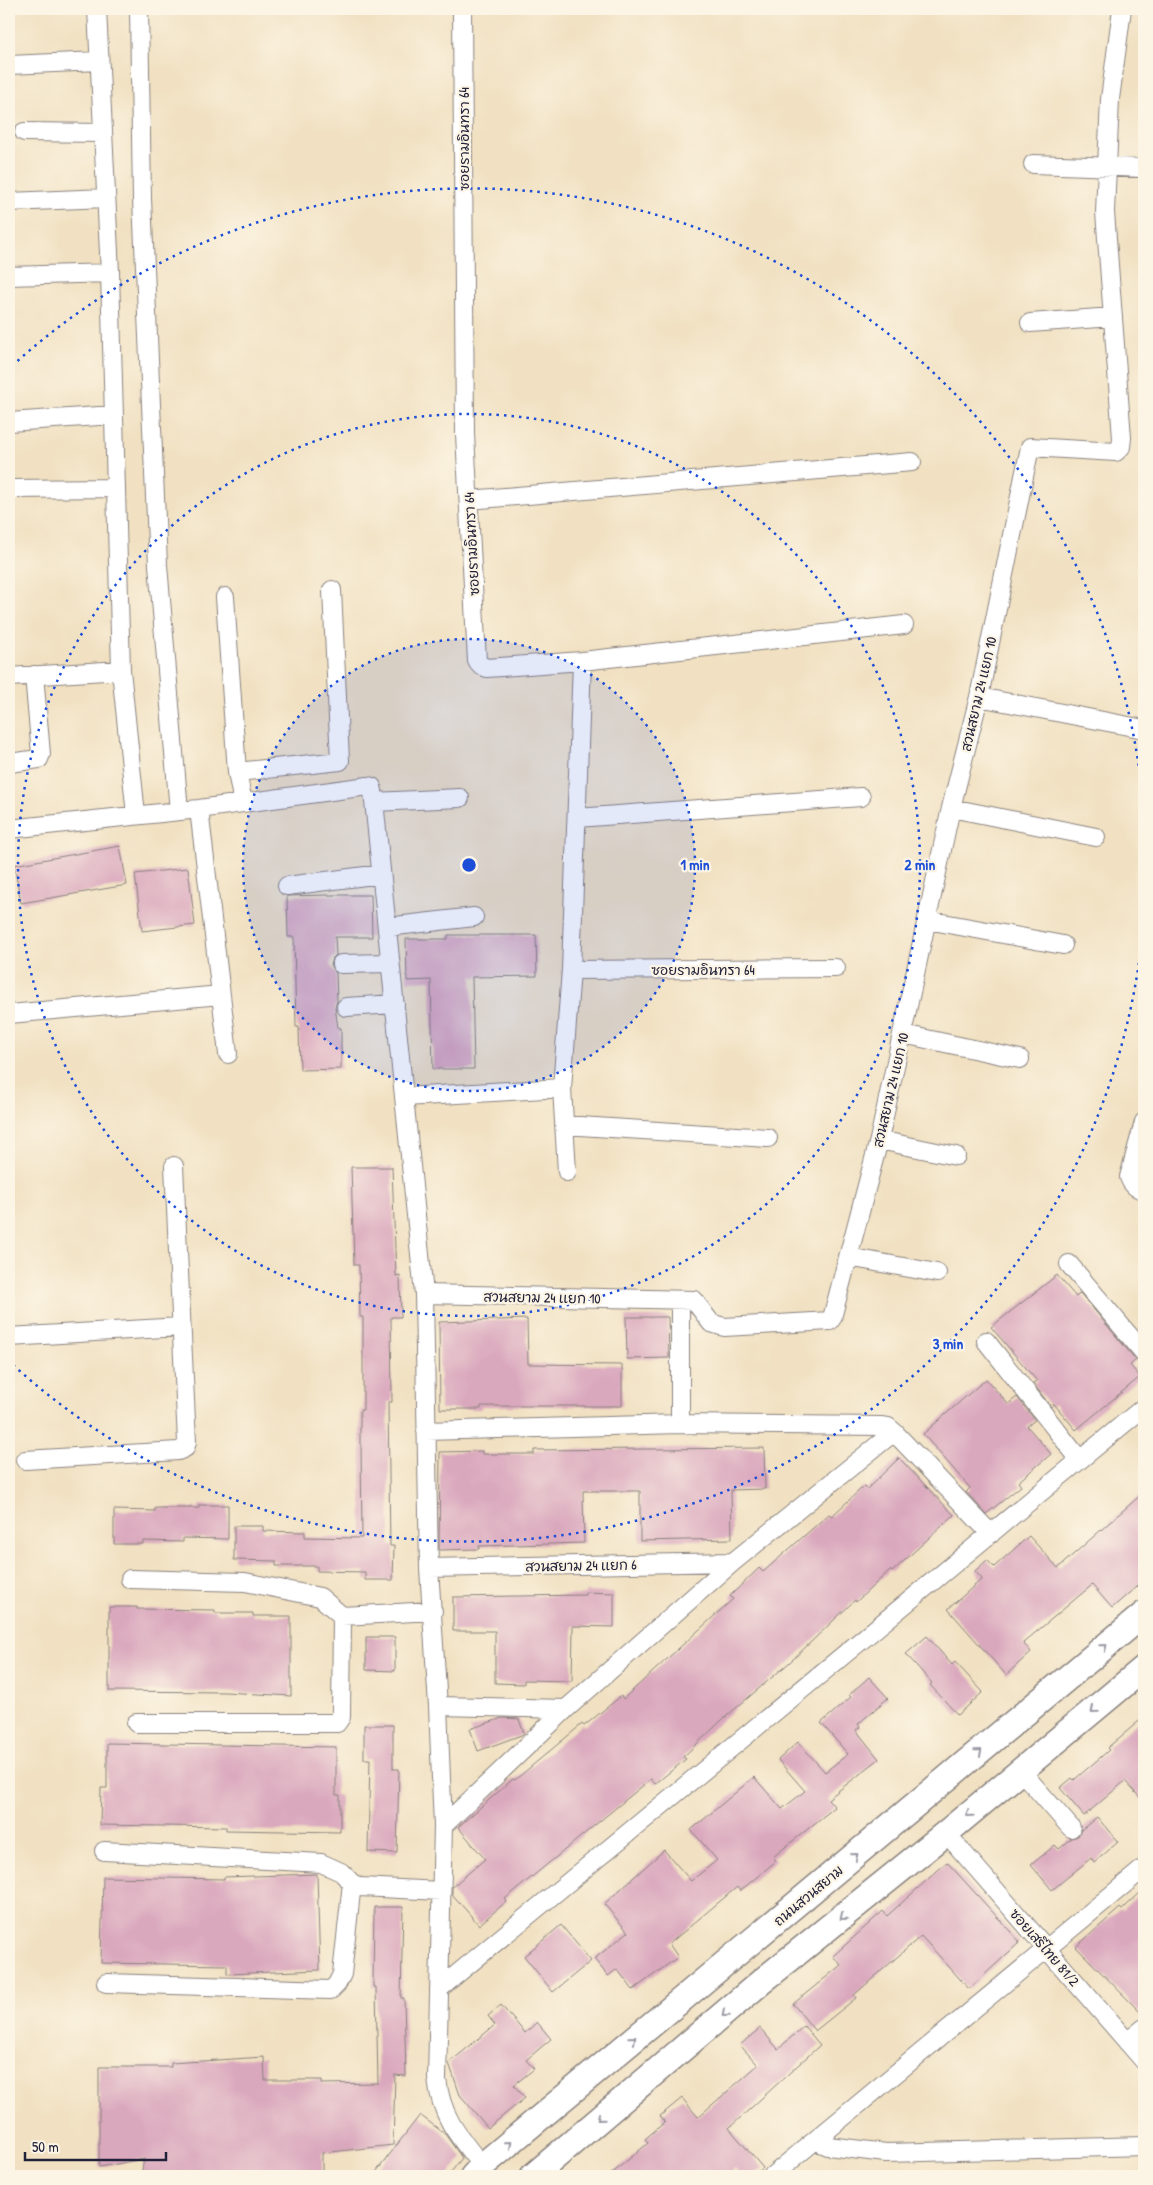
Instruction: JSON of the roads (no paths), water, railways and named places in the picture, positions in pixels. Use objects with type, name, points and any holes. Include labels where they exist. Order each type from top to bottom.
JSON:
[{"type":"street","points":[[97,9],[110,273],[121,670],[136,815]]},
{"type":"street","points":[[139,9],[142,199],[157,555],[179,811]]},
{"type":"street","name":"ซอยรามอินทรา 64","points":[[462,9],[465,434],[477,661],[480,665],[487,668],[582,661]]},
{"type":"street","points":[[1030,323],[1113,317],[1105,212],[1110,99],[1122,9]]},
{"type":"street","points":[[9,65],[99,61]]},
{"type":"street","points":[[24,132],[102,133]]},
{"type":"street","points":[[1034,164],[1144,168]]},
{"type":"street","points":[[9,202],[106,198]]},
{"type":"street","points":[[9,276],[110,273]]},
{"type":"street","name":"สวนสยาม 24 แยก 10","points":[[424,1294],[696,1301],[711,1323],[724,1326],[830,1321],[879,1140],[951,808],[979,697],[1030,447],[1116,452],[1121,447],[1122,438],[1113,317]]},
{"type":"street","points":[[9,422],[114,415]]},
{"type":"street","points":[[469,500],[912,462]]},
{"type":"street","points":[[9,489],[116,488]]},
{"type":"street","points":[[237,772],[340,761],[332,590]]},
{"type":"street","points":[[225,597],[237,772],[244,804]]},
{"type":"street","points":[[567,1172],[562,1088],[571,970],[582,661],[904,625]]},
{"type":"street","points":[[9,677],[121,670]]},
{"type":"street","points":[[9,763],[39,759],[41,754],[34,675]]},
{"type":"street","points":[[979,697],[1144,730]]},
{"type":"street","points":[[9,828],[244,804],[368,786],[372,787],[424,1294],[429,1568],[438,1706],[442,1826],[439,2094],[444,2112],[478,2171]]},
{"type":"street","points":[[374,802],[460,798]]},
{"type":"street","points":[[577,818],[861,798]]},
{"type":"street","points":[[951,808],[1096,837]]},
{"type":"street","points":[[199,809],[228,1054]]},
{"type":"street","points":[[287,886],[382,874]]},
{"type":"street","points":[[387,926],[474,917]]},
{"type":"street","points":[[927,920],[1064,945]]},
{"type":"street","points":[[341,964],[390,963]]},
{"type":"street","name":"ซอยรามอินทรา 64","points":[[571,970],[836,968]]},
{"type":"street","points":[[9,1014],[221,995]]},
{"type":"street","points":[[346,1007],[395,1004]]},
{"type":"street","points":[[903,1034],[1020,1059]]},
{"type":"street","points":[[404,1098],[562,1088]]},
{"type":"street","points":[[1144,1122],[1128,1177],[1131,1183],[1138,1189],[1144,1190]]},
{"type":"street","points":[[564,1125],[768,1138]]},
{"type":"street","points":[[879,1140],[956,1156]]},
{"type":"street","points":[[25,1460],[178,1451],[184,1448],[187,1442],[174,1166]]},
{"type":"street","points":[[848,1257],[937,1273]]},
{"type":"street","points":[[1068,1264],[1144,1353]]},
{"type":"street","points":[[680,1300],[680,1424]]},
{"type":"street","points":[[9,1337],[181,1327]]},
{"type":"street","points":[[986,1341],[1080,1460]]},
{"type":"street","points":[[439,1989],[1144,1407]]},
{"type":"street","points":[[426,1431],[680,1424],[888,1427],[991,1534]]},
{"type":"street","points":[[442,1826],[566,1709],[733,1562],[894,1432]]},
{"type":"street","name":"สวนสยาม 24 แยก 6","points":[[429,1568],[733,1562]]},
{"type":"street","points":[[130,1579],[245,1582],[320,1597],[342,1616],[433,1611]]},
{"type":"street","name":"ถนนสวนสยาม","points":[[478,2171],[1144,1614]]},
{"type":"street","points":[[136,1723],[337,1723],[341,1717],[342,1616]]},
{"type":"street","points":[[533,2176],[761,1982],[946,1833],[1144,1668]]},
{"type":"street","points":[[438,1706],[566,1709]]},
{"type":"street","points":[[1021,1771],[1071,1828]]},
{"type":"street","name":"ซอยเสรีไทย 81/2","points":[[946,1833],[1144,2061]]},
{"type":"street","points":[[104,1851],[321,1863],[341,1872],[352,1883],[360,1887],[441,1891]]},
{"type":"street","points":[[772,2176],[1144,1868]]},
{"type":"street","points":[[106,1982],[331,1990],[337,1984],[342,1974],[352,1883]]},
{"type":"street","points":[[737,1954],[761,1982]]},
{"type":"street","points":[[1127,2042],[1144,2028]]},
{"type":"street","points":[[816,2140],[828,2146],[886,2152],[1144,2146]]}]
